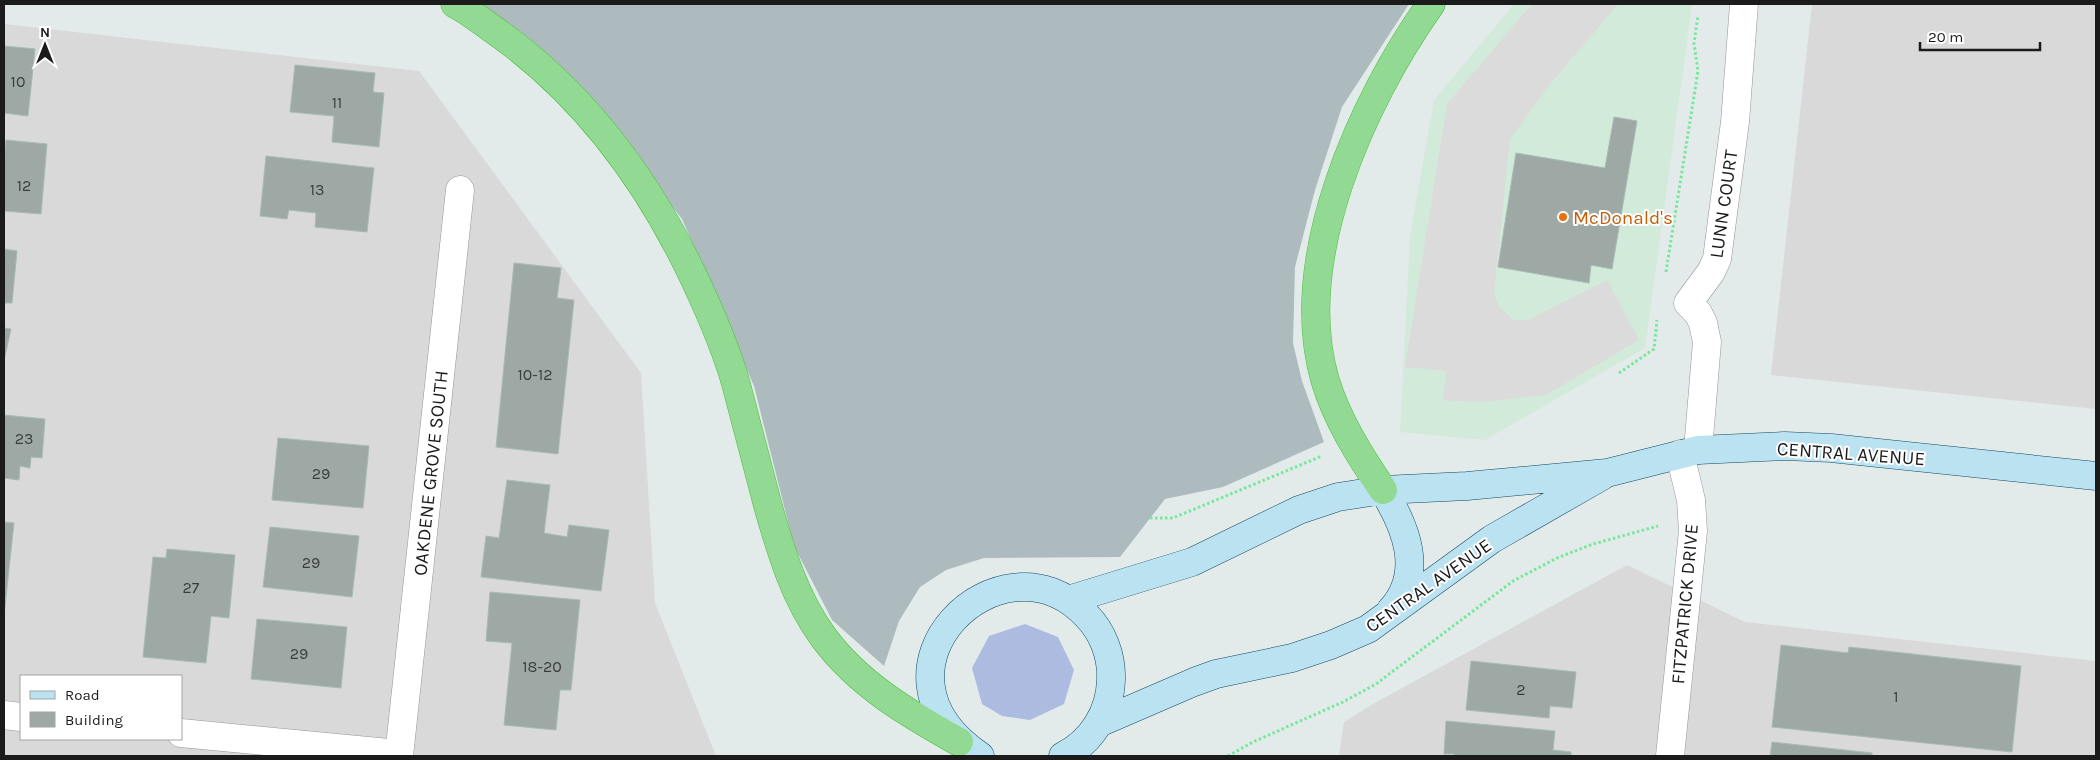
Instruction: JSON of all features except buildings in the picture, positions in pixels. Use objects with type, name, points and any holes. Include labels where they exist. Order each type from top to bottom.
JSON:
[{"type":"highway","points":[[455,4],[518,47],[563,87],[609,136],[644,188],[680,249],[714,319],[735,380],[788,571],[799,596],[824,638],[861,677],[882,695],[908,714],[968,750]]},
{"type":"highway","points":[[1383,490],[1353,444],[1325,378],[1317,329],[1317,282],[1328,222],[1358,137],[1384,78],[1412,31],[1431,4]]},
{"type":"main road","name":"CENTRAL AVENUE","points":[[1068,600],[1192,562],[1311,504],[1338,497],[1383,490],[1467,486],[1607,473],[1689,452],[1785,446],[1831,448],[2096,476]]},
{"type":"main road","name":"CENTRAL AVENUE","points":[[1092,737],[1194,682],[1223,673],[1292,658],[1352,637],[1381,621],[1492,540],[1607,473]]},
{"type":"main road","points":[[1381,621],[1400,599],[1409,567],[1409,549],[1406,534],[1398,514],[1383,490]]},
{"type":"main road","points":[[968,750],[948,729],[940,717],[932,692],[931,676],[935,648],[939,638],[951,621],[980,597],[1013,588],[1030,588],[1047,591],[1068,600],[1094,623],[1103,638],[1109,655],[1112,672],[1111,690],[1107,707],[1092,737],[1063,756]]},
{"type":"street","name":"LUNN COURT","points":[[1689,452],[1707,342],[1703,323],[1688,303],[1711,272],[1717,259],[1735,122],[1744,4]]},
{"type":"street","name":"OAKDENE GROVE SOUTH","points":[[399,755],[460,190]]},
{"type":"street","name":"FITZPATRICK DRIVE","points":[[1670,756],[1693,517],[1689,452]]},
{"type":"street","points":[[4,715],[20,717]]},
{"type":"street","points":[[182,732],[399,755]]},
{"type":"path","points":[[1666,274],[1698,71],[1694,43],[1698,16]]},
{"type":"path","points":[[1619,372],[1654,349],[1659,312]]},
{"type":"path","points":[[1150,518],[1173,518],[1322,456]]},
{"type":"path","points":[[1228,756],[1253,742],[1343,702],[1376,684],[1513,581],[1557,558],[1594,544],[1693,517]]},
{"type":"shaded area","points":[[483,4],[1409,4],[1342,107],[1315,190],[1295,267],[1293,343],[1302,381],[1324,442],[1223,487],[1165,499],[1120,557],[984,558],[946,570],[920,587],[899,621],[884,666],[832,620],[794,546],[754,386],[682,219],[584,93]]},
{"type":"shaded area","points":[[1514,4],[1692,4],[1645,348],[1485,440],[1400,432],[1410,236],[1434,100]]},
{"type":"shaded area","points":[[1532,4],[1618,4],[1551,83],[1510,139],[1494,293],[1499,307],[1514,320],[1528,320],[1607,280],[1639,340],[1546,395],[1480,402],[1443,400],[1446,371],[1405,367],[1447,104]]},
{"type":"shaded area","points":[[1812,4],[2096,4],[2096,409],[1771,375]]},
{"type":"shaded area","points":[[4,24],[419,71],[641,373],[655,603],[716,756],[4,756]]},
{"type":"shaded area","points":[[1627,565],[1745,622],[2096,661],[2096,756],[1339,756],[1344,722],[1373,704]]},
{"type":"shaded area","points":[[1025,624],[1058,637],[1074,670],[1064,704],[1030,720],[1002,716],[982,704],[972,668],[989,636]]},
{"type":"place","name":"McDonald's","points":[[1563,217]]}]
